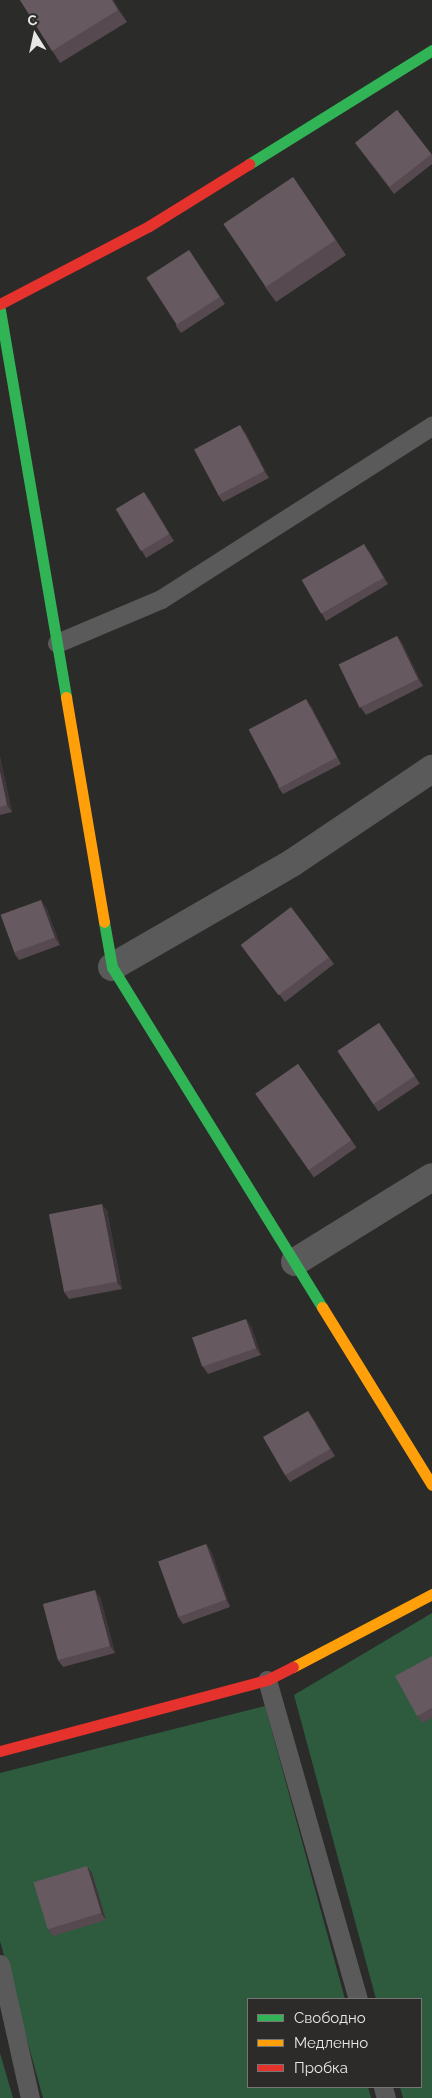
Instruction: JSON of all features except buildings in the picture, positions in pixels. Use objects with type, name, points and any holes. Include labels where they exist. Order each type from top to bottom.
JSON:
[{"type":"street","points":[[0,304],[149,226],[432,50]]},
{"type":"street","points":[[0,310],[112,968],[432,1485]]},
{"type":"street","points":[[112,968],[292,863],[432,769]]},
{"type":"street","points":[[295,1262],[432,1177]]},
{"type":"street","points":[[0,1751],[267,1680],[432,1594]]},
{"type":"lane","points":[[57,643],[161,599],[432,426]]},
{"type":"lane","points":[[267,1680],[358,1998]]},
{"type":"lane","points":[[0,1964],[30,2098]]},
{"type":"green space","points":[[432,1613],[432,2098],[403,2098],[400,2088],[422,2088],[422,1998],[376,1998],[294,1695]]},
{"type":"green space","points":[[265,1706],[345,1998],[247,1998],[247,2088],[368,2088],[371,2098],[43,2098],[0,1941],[0,1773]]},
{"type":"green space","points":[[0,2053],[13,2098],[0,2098]]},
{"type":"traffic: fast","points":[[249,164],[432,50]]},
{"type":"traffic: fast","points":[[0,310],[66,697]]},
{"type":"traffic: fast","points":[[104,922],[112,967],[322,1307]]},
{"type":"traffic: slow","points":[[66,697],[104,922]]},
{"type":"traffic: slow","points":[[322,1307],[432,1485]]},
{"type":"traffic: slow","points":[[293,1667],[432,1594]]},
{"type":"traffic: jam","points":[[0,304],[149,226],[249,164]]},
{"type":"traffic: jam","points":[[0,1751],[267,1680],[293,1667]]}]
